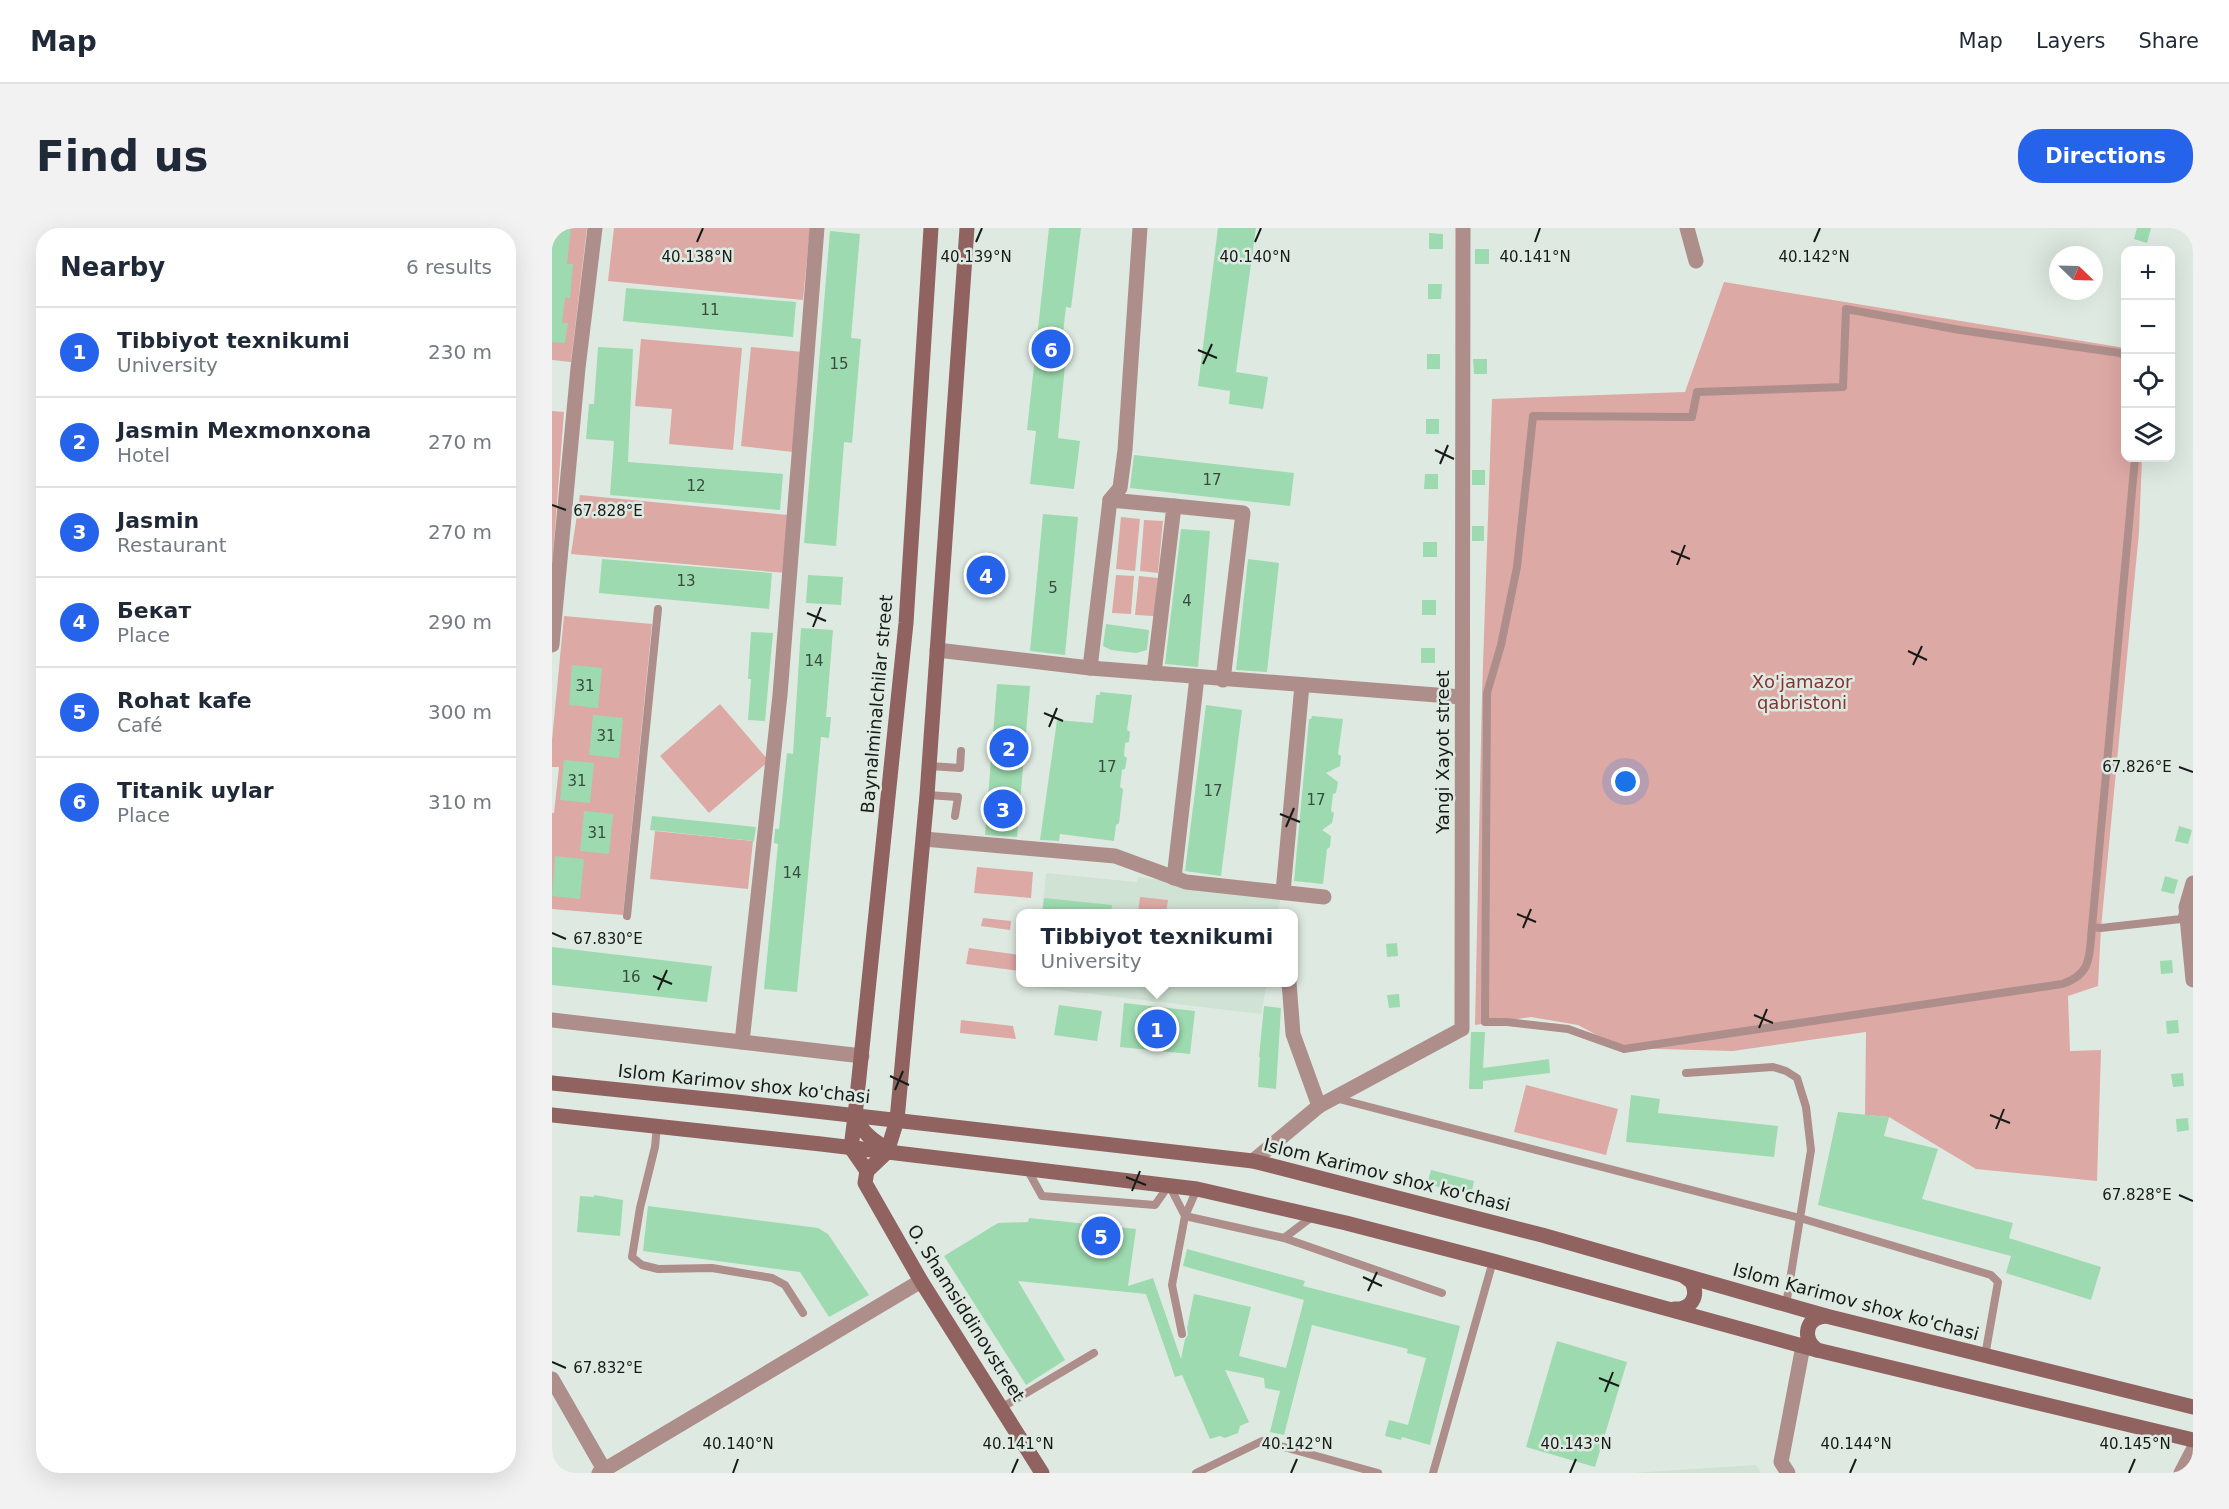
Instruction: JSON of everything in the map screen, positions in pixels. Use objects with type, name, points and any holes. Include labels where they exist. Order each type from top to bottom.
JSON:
[{"type":"main road","name":"Baynalminalchilar street","points":[[851,1148],[906,623],[932,228]]},
{"type":"main road","points":[[851,1148],[867,1171],[888,1151],[897,1120],[930,766],[967,228]]},
{"type":"main road","name":"Islom Karimov shox ko'chasi","points":[[552,1083],[1253,1161],[1542,1235],[1827,1316],[2193,1407]]},
{"type":"main road","points":[[552,1115],[888,1151],[905,1155],[1197,1189],[1493,1261],[1810,1348],[2193,1440]]},
{"type":"main road","points":[[855,1116],[862,1131],[888,1151]]},
{"type":"main road","name":"O. Shamsiddinovstreet","points":[[867,1171],[865,1183],[921,1281],[1042,1473]]},
{"type":"main road","points":[[1674,1309],[1684,1308],[1692,1302],[1694,1297],[1692,1282],[1684,1276]]},
{"type":"main road","points":[[1810,1348],[1807,1332],[1812,1322],[1827,1316]]},
{"type":"street","points":[[552,645],[576,391],[595,228]]},
{"type":"street","points":[[742,1041],[780,694],[817,228]]},
{"type":"street","points":[[1090,668],[1110,500],[1120,488],[1125,450],[1140,228]]},
{"type":"street","name":"Yangi Xayot street","points":[[1253,1161],[1319,1106],[1462,1029],[1463,228]]},
{"type":"street","points":[[1687,228],[1696,261]]},
{"type":"street","points":[[1110,500],[1243,513],[1223,680]]},
{"type":"street","points":[[1154,673],[1174,506]]},
{"type":"street","points":[[937,650],[1090,668],[1223,680],[1462,697]]},
{"type":"street","points":[[1174,878],[1197,677]]},
{"type":"street","points":[[1283,892],[1302,685]]},
{"type":"street","points":[[924,838],[1115,856],[1186,882],[1324,897]]},
{"type":"street","points":[[2193,883],[2189,907],[2193,980]]},
{"type":"street","points":[[1289,987],[1293,1034],[1319,1106]]},
{"type":"street","points":[[552,1020],[862,1056]]},
{"type":"street","points":[[552,1379],[603,1472],[921,1281]]},
{"type":"street","points":[[1788,1473],[1780,1461],[1810,1348]]},
{"type":"street","points":[[2181,1473],[2193,1450]]},
{"type":"lane","points":[[2122,354],[1960,330],[1846,309],[1843,387],[1696,392],[1692,417],[1533,416],[1517,567],[1501,645],[1487,693],[1485,1022],[1507,1022],[1568,1029],[1624,1049],[2051,986],[2075,980],[2087,968],[2092,927],[2135,462]]},
{"type":"lane","points":[[627,916],[658,609]]},
{"type":"lane","points":[[930,766],[960,768],[962,751]]},
{"type":"lane","points":[[927,795],[958,797],[956,816]]},
{"type":"lane","points":[[2092,927],[2101,928],[2181,919],[2189,907]]},
{"type":"lane","points":[[1686,1073],[1773,1067],[1797,1078],[1806,1107],[1811,1150],[1786,1305]]},
{"type":"lane","points":[[1334,1098],[1800,1218],[1991,1275],[1998,1282],[1985,1356]]},
{"type":"lane","points":[[657,1126],[655,1147],[640,1208],[632,1257],[642,1265],[658,1269],[712,1268],[772,1278],[785,1285],[803,1313]]},
{"type":"lane","points":[[1027,1169],[1042,1196],[1155,1205],[1169,1185],[1185,1216]]},
{"type":"lane","points":[[1182,1334],[1172,1285],[1185,1216],[1197,1189]]},
{"type":"lane","points":[[1185,1216],[1284,1238],[1442,1293]]},
{"type":"lane","points":[[1284,1238],[1313,1216]]},
{"type":"lane","points":[[1433,1473],[1493,1261]]},
{"type":"lane","points":[[1001,1408],[1094,1353]]},
{"type":"lane","points":[[1196,1473],[1262,1441],[1378,1473]]},
{"type":"shaded area","points":[[1046,873],[1137,882],[1138,877],[1281,897],[1279,909],[1042,909]]},
{"type":"shaded area","points":[[1032,987],[1266,987],[1261,1014]]},
{"type":"shaded area","points":[[1756,1465],[1761,1473],[1632,1473]]},
{"type":"green space","points":[[552,228],[587,228],[571,362],[552,360]]},
{"type":"green space","points":[[614,228],[810,228],[803,300],[608,281]]},
{"type":"green space","name":"Xo'jamazor qabristoni","points":[[1724,282],[2121,347],[2121,462],[2142,462],[2139,532],[2101,928],[2098,986],[2068,996],[2070,1051],[2101,1050],[2097,1181],[1976,1169],[1889,1117],[1865,1115],[1866,1032],[1733,1051],[1621,1048],[1578,1025],[1531,1017],[1475,1025],[1482,694],[1492,399],[1685,392]]},
{"type":"green space","points":[[641,339],[742,348],[733,450],[669,444],[672,409],[635,406]]},
{"type":"green space","points":[[751,347],[803,352],[793,452],[741,446]]},
{"type":"green space","points":[[552,411],[564,412],[552,568]]},
{"type":"green space","points":[[580,495],[788,515],[786,573],[571,554]]},
{"type":"green space","points":[[1121,517],[1140,519],[1135,571],[1116,569]]},
{"type":"green space","points":[[1144,520],[1163,521],[1158,573],[1140,571]]},
{"type":"green space","points":[[1116,575],[1134,576],[1131,614],[1112,613]]},
{"type":"green space","points":[[1139,576],[1158,578],[1154,616],[1135,615]]},
{"type":"green space","points":[[564,616],[652,624],[623,915],[552,909],[552,813],[554,813],[559,767],[552,767],[552,740]]},
{"type":"green space","points":[[720,704],[769,761],[709,813],[660,756]]},
{"type":"green space","points":[[655,831],[753,841],[748,889],[650,879]]},
{"type":"green space","points":[[977,867],[1033,872],[1031,898],[974,893]]},
{"type":"green space","points":[[1140,897],[1168,900],[1167,909],[1138,909]]},
{"type":"green space","points":[[983,918],[1011,921],[1010,930],[981,926]]},
{"type":"green space","points":[[969,948],[1016,954],[1016,970],[966,964]]},
{"type":"green space","points":[[961,1020],[1013,1026],[1016,1039],[960,1033]]},
{"type":"green space","points":[[1526,1085],[1618,1109],[1606,1155],[1514,1132]]},
{"type":"building","points":[[552,228],[571,228],[567,264],[573,264],[570,298],[565,298],[562,323],[568,323],[565,343],[552,342]]},
{"type":"building","points":[[1049,228],[1081,228],[1071,308],[1066,307],[1063,333],[1068,334],[1058,438],[1080,441],[1074,489],[1030,484],[1036,431],[1027,430]]},
{"type":"building","points":[[1218,228],[1256,228],[1236,372],[1268,377],[1263,409],[1229,404],[1230,391],[1198,386]]},
{"type":"building","points":[[2137,228],[2151,228],[2147,243],[2134,239]]},
{"type":"building","points":[[830,231],[860,234],[851,338],[861,339],[852,443],[844,442],[836,546],[804,543]]},
{"type":"building","points":[[1429,233],[1443,234],[1443,249],[1429,249]]},
{"type":"building","points":[[1475,249],[1489,249],[1489,264],[1475,264]]},
{"type":"building","points":[[1428,284],[1442,284],[1441,299],[1428,299]]},
{"type":"building","points":[[626,288],[796,302],[793,337],[623,321]]},
{"type":"building","points":[[598,347],[633,349],[628,462],[783,474],[780,510],[610,495],[614,441],[586,439],[589,404],[594,404]]},
{"type":"building","points":[[1427,354],[1440,354],[1440,369],[1427,369]]},
{"type":"building","points":[[1473,359],[1487,359],[1487,374],[1474,374]]},
{"type":"building","points":[[1426,419],[1439,419],[1439,434],[1426,434]]},
{"type":"building","points":[[1134,455],[1294,473],[1290,506],[1130,488]]},
{"type":"building","points":[[1472,470],[1485,470],[1485,485],[1472,485]]},
{"type":"building","points":[[1425,474],[1438,474],[1438,489],[1424,489]]},
{"type":"building","points":[[1043,514],[1078,517],[1065,655],[1030,651]]},
{"type":"building","points":[[1472,526],[1484,526],[1484,541],[1472,541]]},
{"type":"building","points":[[1181,529],[1210,531],[1198,667],[1165,664]]},
{"type":"building","points":[[1423,542],[1437,542],[1437,557],[1423,557]]},
{"type":"building","points":[[981,554],[995,556],[991,595],[977,594]]},
{"type":"building","points":[[602,559],[772,573],[769,609],[599,593]]},
{"type":"building","points":[[1248,559],[1279,563],[1267,672],[1236,670]]},
{"type":"building","points":[[808,575],[843,577],[841,605],[806,603]]},
{"type":"building","points":[[1422,600],[1436,600],[1436,615],[1422,615]]},
{"type":"building","points":[[1106,624],[1149,630],[1147,650],[1136,653],[1111,650],[1103,646]]},
{"type":"building","points":[[801,628],[833,630],[826,717],[831,717],[829,738],[821,737],[797,992],[764,989],[778,844],[774,843],[775,829],[779,829],[787,753],[793,754]]},
{"type":"building","points":[[751,632],[773,633],[765,721],[748,720]]},
{"type":"building","points":[[1421,648],[1435,648],[1435,663],[1421,663]]},
{"type":"building","points":[[572,665],[602,668],[598,708],[569,705]]},
{"type":"building","points":[[997,684],[1030,686],[1017,837],[985,835]]},
{"type":"building","points":[[1100,692],[1132,695],[1127,730],[1130,732],[1129,742],[1125,743],[1124,756],[1127,758],[1125,769],[1122,770],[1120,787],[1123,789],[1119,823],[1116,825],[1114,841],[1060,834],[1059,841],[1040,840],[1057,720],[1093,723],[1096,695],[1100,695]]},
{"type":"building","points":[[1206,705],[1242,710],[1221,876],[1185,871]]},
{"type":"building","points":[[593,715],[623,718],[619,758],[589,755]]},
{"type":"building","points":[[1312,716],[1343,719],[1338,754],[1341,756],[1340,766],[1326,773],[1338,782],[1336,793],[1333,794],[1332,823],[1322,830],[1331,836],[1330,847],[1327,849],[1323,884],[1294,881],[1309,719]]},
{"type":"building","points":[[564,760],[594,763],[590,803],[560,800]]},
{"type":"building","points":[[584,811],[613,814],[609,854],[580,851]]},
{"type":"building","points":[[652,816],[756,827],[754,841],[650,830]]},
{"type":"building","points":[[2179,826],[2192,830],[2188,844],[2175,841]]},
{"type":"building","points":[[555,856],[584,859],[580,899],[552,896]]},
{"type":"building","points":[[2165,876],[2178,880],[2174,894],[2161,891]]},
{"type":"building","points":[[1044,898],[1112,905],[1112,909],[1043,909]]},
{"type":"building","points":[[1397,943],[1398,956],[1387,957],[1386,944]]},
{"type":"building","points":[[552,947],[712,966],[707,1002],[552,985]]},
{"type":"building","points":[[2172,960],[2173,973],[2161,974],[2160,961]]},
{"type":"building","points":[[1399,994],[1400,1007],[1389,1008],[1387,995]]},
{"type":"building","points":[[1124,1003],[1195,1011],[1190,1054],[1120,1047]]},
{"type":"building","points":[[1059,1005],[1102,1011],[1097,1041],[1054,1035]]},
{"type":"building","points":[[1264,1006],[1281,1008],[1276,1089],[1258,1087]]},
{"type":"building","points":[[2178,1020],[2179,1033],[2167,1034],[2166,1021]]},
{"type":"building","points":[[1471,1032],[1485,1032],[1483,1068],[1549,1059],[1550,1073],[1483,1081],[1483,1089],[1469,1089]]},
{"type":"building","points":[[2183,1073],[2184,1086],[2173,1087],[2171,1074]]},
{"type":"building","points":[[1631,1095],[1660,1099],[1658,1113],[1778,1126],[1774,1157],[1626,1142]]},
{"type":"building","points":[[1838,1112],[1889,1117],[1884,1136],[1938,1149],[1922,1199],[2013,1223],[2009,1238],[2101,1267],[2091,1300],[2006,1273],[2011,1256],[1818,1205]]},
{"type":"building","points":[[2188,1118],[2189,1130],[2177,1132],[2176,1119]]},
{"type":"building","points":[[1431,1170],[1474,1181],[1471,1195],[1427,1184]]},
{"type":"building","points":[[594,1195],[623,1200],[620,1236],[577,1232],[580,1196],[594,1197]]},
{"type":"building","points":[[648,1206],[818,1228],[828,1234],[869,1295],[829,1317],[800,1272],[643,1251]]},
{"type":"building","points":[[1029,1218],[1136,1229],[1128,1286],[1153,1278],[1181,1359],[1188,1335],[1187,1328],[1194,1294],[1251,1307],[1239,1356],[1286,1368],[1304,1300],[1183,1266],[1187,1249],[1305,1281],[1303,1286],[1460,1326],[1430,1445],[1402,1437],[1401,1440],[1385,1436],[1389,1420],[1408,1425],[1426,1358],[1407,1353],[1408,1349],[1312,1325],[1284,1435],[1270,1432],[1280,1391],[1265,1388],[1264,1378],[1225,1370],[1249,1422],[1240,1426],[1238,1433],[1225,1438],[1220,1436],[1210,1439],[1182,1375],[1175,1377],[1146,1294],[1018,1281],[1065,1360],[1026,1385],[944,1256],[998,1223],[1028,1222]]},
{"type":"building","points":[[1557,1341],[1627,1362],[1595,1467],[1526,1447]]},
{"type":"place","name":"Titanik uylar","points":[[1051,349]]},
{"type":"place","name":"Бекат","points":[[986,575]]},
{"type":"place","name":"Jasmin Mexmonxona","points":[[1009,748]]},
{"type":"place","name":"Jasmin","points":[[1003,809]]},
{"type":"place","name":"Tibbiyot texnikumi","points":[[1157,1029]]},
{"type":"place","name":"Rohat kafe","points":[[1101,1236]]}]
